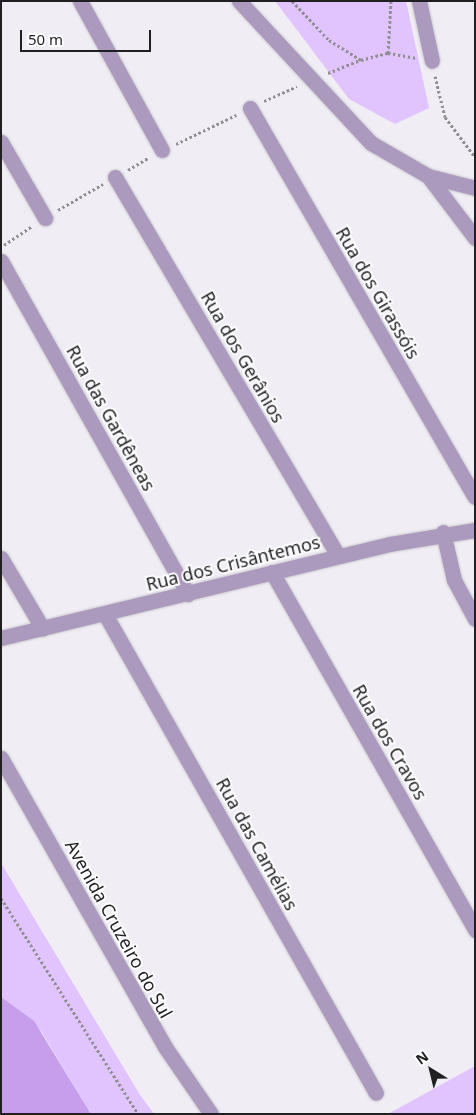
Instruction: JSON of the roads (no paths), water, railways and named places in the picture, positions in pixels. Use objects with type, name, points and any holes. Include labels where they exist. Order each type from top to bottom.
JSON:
[{"type":"street","points":[[80,1],[162,150]]},
{"type":"street","points":[[239,1],[371,143],[428,176],[475,188]]},
{"type":"street","points":[[419,1],[432,61]]},
{"type":"street","name":"Rua dos Girassóis","points":[[250,108],[475,497]]},
{"type":"street","points":[[1,142],[45,218]]},
{"type":"street","points":[[428,176],[475,238]]},
{"type":"street","name":"Rua dos Gerânios","points":[[115,177],[338,556]]},
{"type":"street","name":"Rua das Gardêneas","points":[[1,261],[188,594]]},
{"type":"street","name":"Rua dos Crisântemos","points":[[1,638],[443,532],[475,530]]},
{"type":"street","points":[[443,532],[454,580],[475,619]]},
{"type":"street","points":[[1,558],[43,629]]},
{"type":"street","name":"Rua dos Cravos","points":[[272,572],[475,930]]},
{"type":"street","name":"Rua das Camélias","points":[[106,614],[376,1092]]},
{"type":"street","name":"Avenida Cruzeiro do Sul","points":[[1,758],[165,1047],[211,1114]]}]
